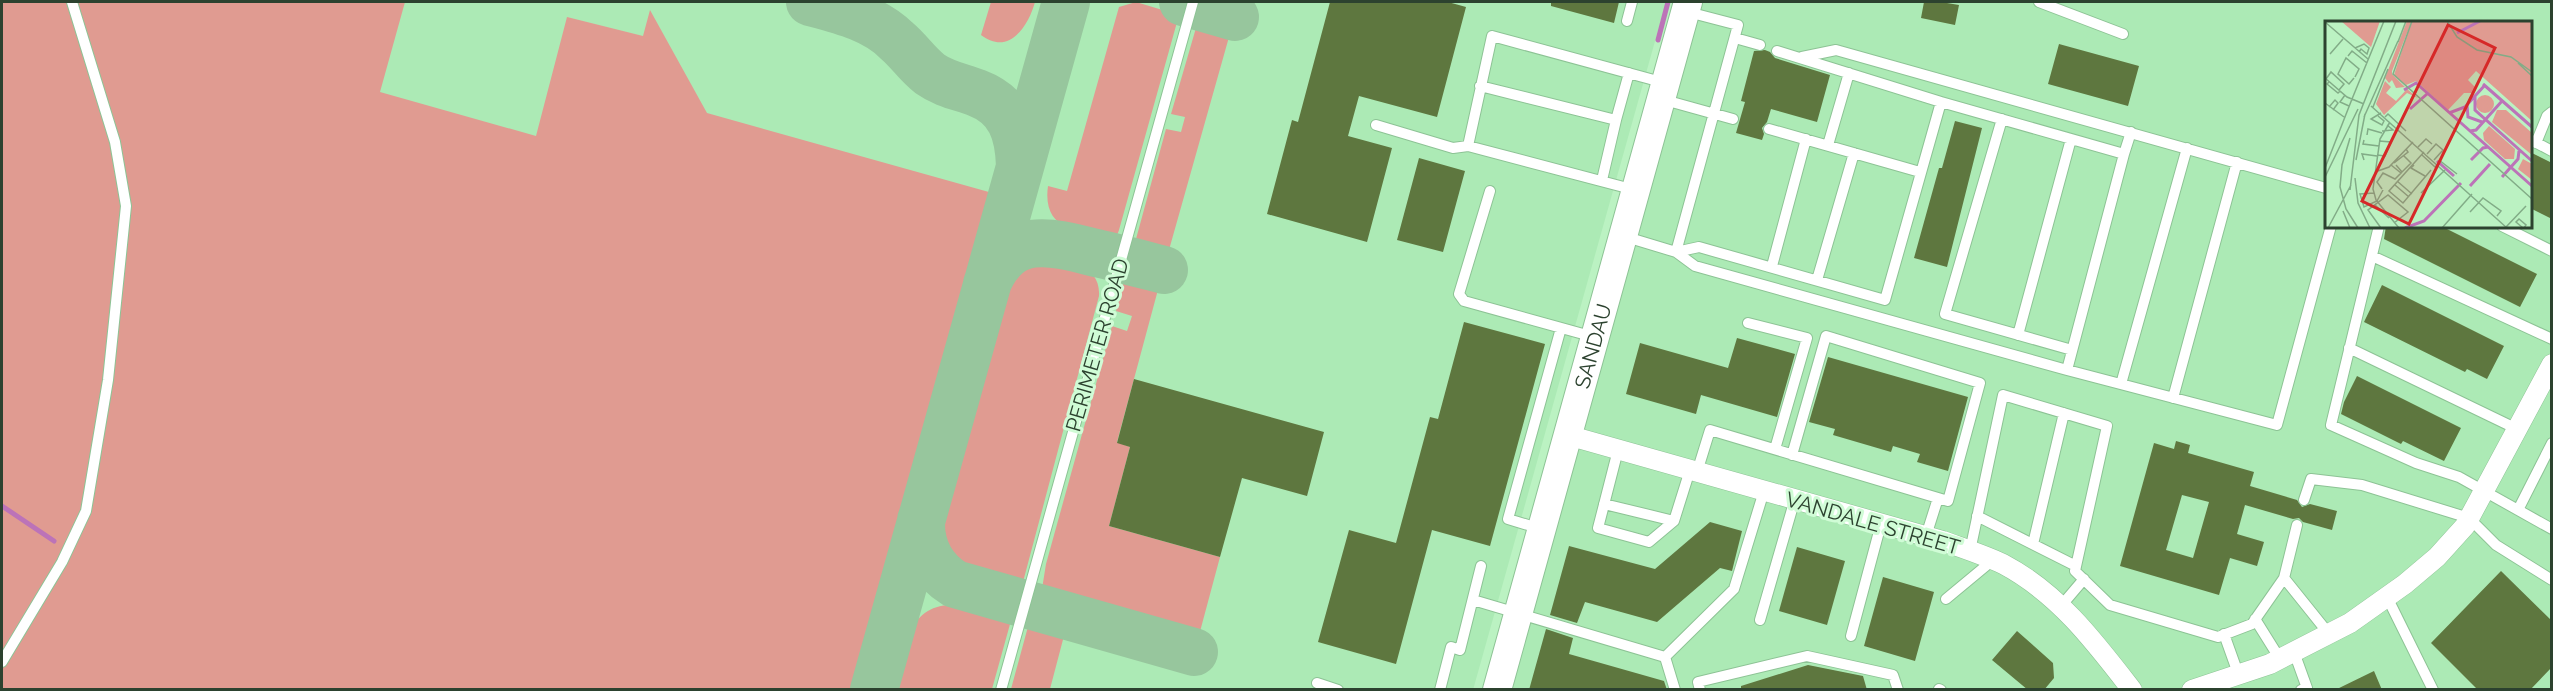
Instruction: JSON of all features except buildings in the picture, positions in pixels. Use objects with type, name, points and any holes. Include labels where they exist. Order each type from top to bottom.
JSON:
[{"type":"street","name":"SANDAU","points":[[1497,690],[1687,6]]},
{"type":"street","points":[[2195,689],[2231,682],[2350,623],[2437,557],[2465,526],[2552,364]]},
{"type":"street","name":"VANDALE STREET","points":[[1567,435],[1926,536],[1993,560],[2029,580],[2061,606],[2132,690]]},
{"type":"lane","points":[[2,662],[62,562],[86,511],[108,380],[126,206],[115,142],[72,2]]},
{"type":"lane","name":"PERIMETER ROAD","points":[[1001,690],[1193,2]]},
{"type":"lane","points":[[1627,21],[1632,2]]},
{"type":"lane","points":[[2038,2],[2123,34]]},
{"type":"lane","points":[[1676,252],[1738,25],[1687,6]]},
{"type":"lane","points":[[1468,146],[1492,36],[1629,73],[1714,114],[1733,119]]},
{"type":"lane","points":[[1735,38],[1760,45]]},
{"type":"lane","points":[[1799,57],[1836,50],[2325,188]]},
{"type":"lane","points":[[1777,51],[1941,102],[2124,154]]},
{"type":"lane","points":[[1602,180],[1629,73]]},
{"type":"lane","points":[[1828,145],[1849,73]]},
{"type":"lane","points":[[1480,86],[1616,120]]},
{"type":"lane","points":[[1676,252],[1699,247],[1885,300],[1941,102]]},
{"type":"lane","points":[[2552,112],[2547,116],[2533,142],[2552,151]]},
{"type":"lane","points":[[2002,119],[1945,314],[2072,350]]},
{"type":"lane","points":[[1376,125],[1453,148],[1468,146],[1635,190]]},
{"type":"lane","points":[[1769,129],[1920,172]]},
{"type":"lane","points":[[2067,370],[2131,132]]},
{"type":"lane","points":[[1772,266],[1806,139]]},
{"type":"lane","points":[[2018,335],[2071,139]]},
{"type":"lane","points":[[2121,384],[2187,148]]},
{"type":"lane","points":[[1817,280],[1854,153]]},
{"type":"lane","points":[[2174,398],[2237,162]]},
{"type":"lane","points":[[1491,191],[1459,294],[1464,301],[1594,338]]},
{"type":"lane","points":[[1622,236],[1676,252],[1695,266],[2067,370],[2277,425],[2330,228]]},
{"type":"lane","points":[[2379,228],[2331,425],[2416,463],[2459,477],[2552,529]]},
{"type":"lane","points":[[2506,228],[2552,251]]},
{"type":"lane","points":[[2372,256],[2552,339]]},
{"type":"lane","points":[[1748,323],[1807,338],[1775,449]]},
{"type":"lane","points":[[1541,529],[1508,519],[1561,328]]},
{"type":"lane","points":[[1618,450],[1598,528],[1649,542],[1674,522],[1710,430],[1792,455],[1948,501],[1980,383],[1826,336],[1792,455]]},
{"type":"lane","points":[[2349,348],[2517,429]]},
{"type":"lane","points":[[1970,551],[2003,395],[2107,426],[2075,571],[2110,605],[2218,637],[2252,624],[2284,578],[2297,525]]},
{"type":"lane","points":[[2033,544],[2064,413]]},
{"type":"lane","points":[[2518,510],[2552,443]]},
{"type":"lane","points":[[2304,500],[2312,479],[2362,484],[2469,518],[2496,545],[2552,580]]},
{"type":"lane","points":[[1665,657],[1734,589],[1764,491]]},
{"type":"lane","points":[[1926,536],[1938,498]]},
{"type":"lane","points":[[1760,620],[1794,499]]},
{"type":"lane","points":[[1604,504],[1674,522]]},
{"type":"lane","points":[[1977,516],[2076,566]]},
{"type":"lane","points":[[1851,636],[1881,524]]},
{"type":"lane","points":[[1946,599],[1993,560]]},
{"type":"lane","points":[[1440,690],[1450,647],[1460,650],[1481,566]]},
{"type":"lane","points":[[2284,578],[2329,634]]},
{"type":"lane","points":[[2061,606],[2084,579]]},
{"type":"lane","points":[[2387,597],[2433,690]]},
{"type":"lane","points":[[1473,600],[1665,657]]},
{"type":"lane","points":[[2255,619],[2287,656],[2305,689]]},
{"type":"lane","points":[[2224,634],[2231,682]]},
{"type":"lane","points":[[1700,690],[1698,682],[1807,656],[1893,675],[1898,690]]},
{"type":"lane","points":[[1665,657],[1676,690]]},
{"type":"lane","points":[[1317,683],[1338,690]]},
{"type":"shaded area","points":[[2,2],[1666,2],[1473,690],[2,689]]},
{"type":"shaded area","points":[[2,2],[405,2],[380,92],[536,136],[567,17],[643,36],[650,10],[707,113],[996,194],[856,689],[2,689]]},
{"type":"shaded area","points":[[991,2],[1035,2],[1023,28],[1017,35],[1001,42],[991,41],[981,35]]},
{"type":"shaded area","points":[[1136,2],[1179,15],[1119,230],[1116,238],[1109,242],[1074,231],[1056,220],[1050,211],[1048,186],[1067,191],[1119,7]]},
{"type":"shaded area","points":[[1702,2],[2551,2],[2551,689],[1512,690]]},
{"type":"shaded area","points":[[1198,21],[1226,29],[1229,37],[1167,257],[1144,250],[1136,239],[1166,129],[1181,132],[1185,117],[1171,114]]},
{"type":"shaded area","points":[[1041,259],[1071,262],[1088,270],[1098,285],[1099,296],[1023,582],[1020,587],[1014,588],[973,575],[952,563],[944,553],[939,541],[938,525],[1003,292],[1018,271]]},
{"type":"shaded area","points":[[1125,277],[1159,286],[1117,442],[1130,447],[1109,526],[1220,557],[1198,639],[1049,598],[1042,589],[1046,564],[1112,326],[1127,331],[1132,316],[1116,311]]},
{"type":"shaded area","points":[[964,604],[1012,617],[992,689],[892,689],[905,643],[919,618],[930,610],[945,605],[963,606]]},
{"type":"shaded area","points":[[1029,623],[1065,632],[1050,689],[1011,689]]},
{"type":"waterway","points":[[1658,40],[1668,2]]},
{"type":"waterway","points":[[2,506],[54,541]]},
{"type":"taxiway","points":[[810,2],[856,16],[878,26],[930,74],[947,83],[977,93],[998,105],[1011,122],[1015,132],[1020,166]]},
{"type":"taxiway","points":[[874,690],[1066,2]]},
{"type":"taxiway","points":[[1183,2],[1235,17]]},
{"type":"taxiway","points":[[987,284],[996,267],[1007,255],[1019,247],[1033,244],[1063,245],[1164,270]]},
{"type":"taxiway","points":[[921,520],[923,540],[929,557],[940,572],[955,584],[1194,652]]}]
